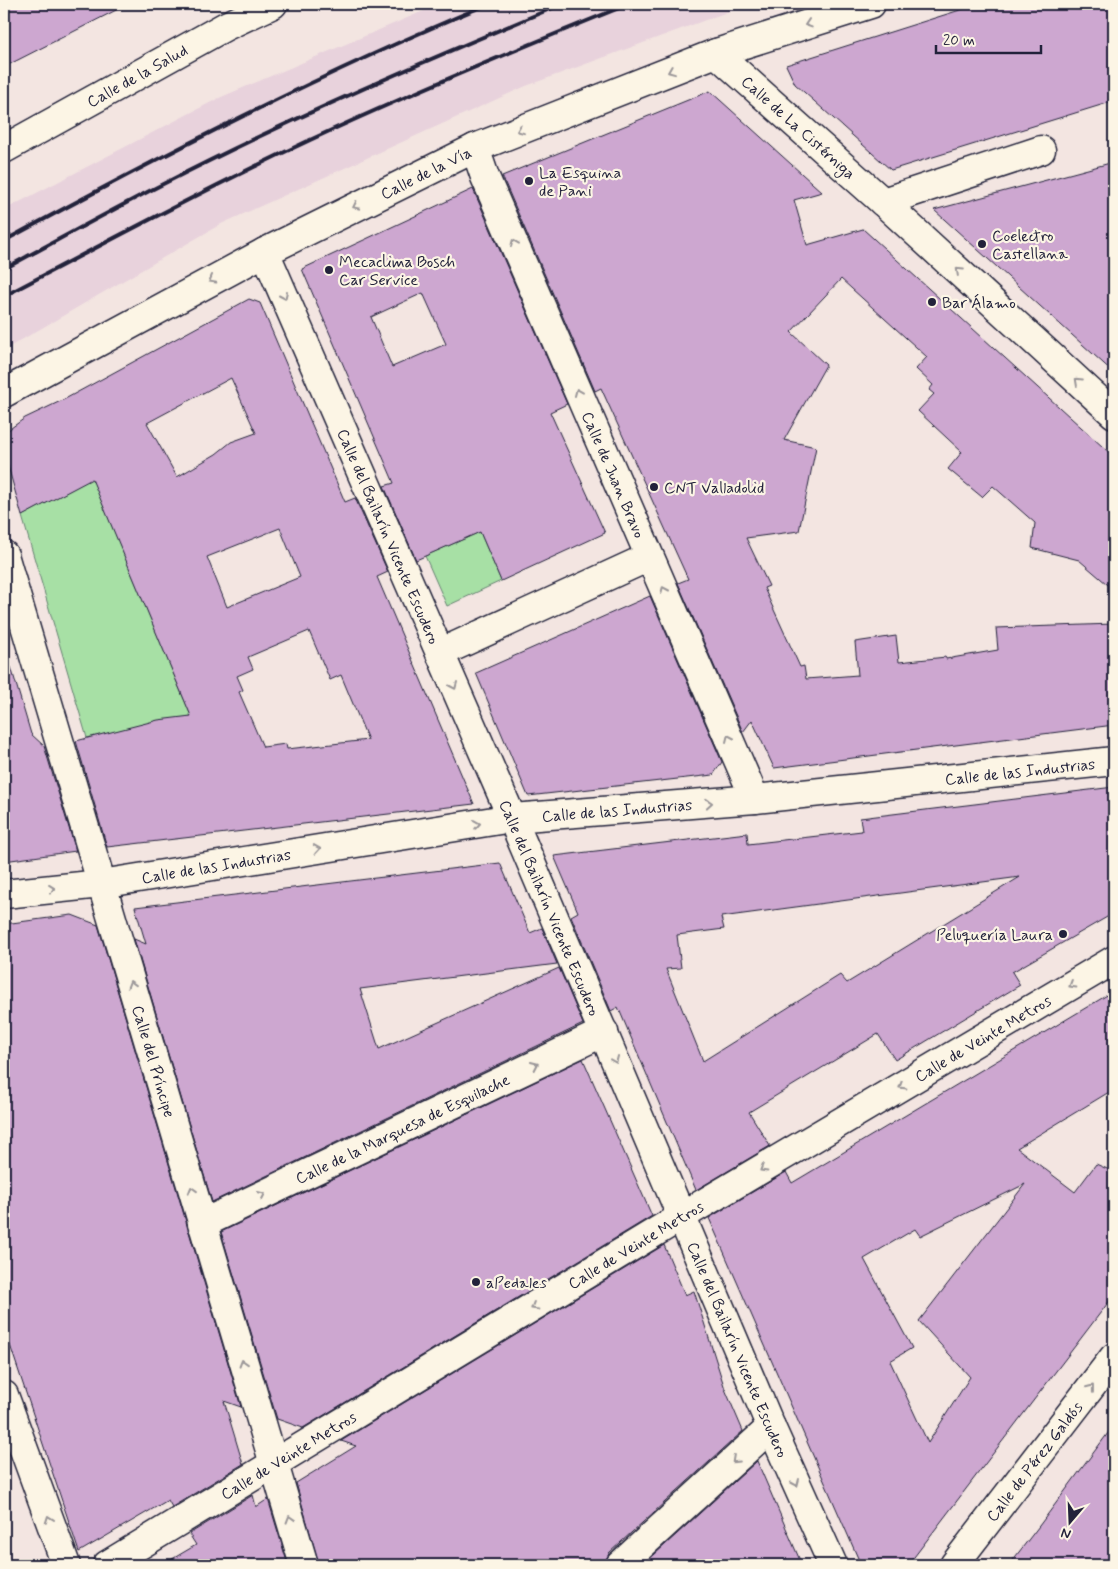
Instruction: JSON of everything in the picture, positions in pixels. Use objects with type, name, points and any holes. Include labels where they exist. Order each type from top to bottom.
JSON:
[{"type":"street","name":"Calle de la Salud","points":[[4,149],[226,26],[273,4]]},
{"type":"street","name":"Calle de la Vía","points":[[4,393],[265,252],[475,148],[716,53],[871,4]]},
{"type":"street","name":"Calle de La Cistérniga","points":[[716,53],[883,202],[1114,414]]},
{"type":"street","name":"Calle de Juan Bravo","points":[[475,148],[489,186],[755,799]]},
{"type":"street","points":[[883,202],[1042,150]]},
{"type":"street","name":"Calle del Bailarín Vicente Escudero","points":[[265,252],[512,818],[771,1426],[833,1565]]},
{"type":"street","name":"Calle del Príncipe","points":[[4,555],[304,1565]]},
{"type":"street","points":[[440,653],[649,557]]},
{"type":"street","name":"Calle de las Industrias","points":[[4,894],[101,884],[512,818],[755,799],[1114,761]]},
{"type":"street","name":"Calle de Veinte Metros","points":[[107,1565],[274,1466],[682,1216],[1114,960]]},
{"type":"street","name":"Calle de la Marquesa de Esquilache","points":[[202,1224],[604,1032]]},
{"type":"street","name":"Calle de Pérez Galdós","points":[[954,1565],[1114,1357]]},
{"type":"street","points":[[4,1395],[66,1565]]},
{"type":"street","points":[[620,1565],[771,1426]]},
{"type":"shaded area","points":[[440,4],[749,4],[526,86],[221,224],[4,350],[4,210],[219,98]]},
{"type":"green space","points":[[92,478],[191,716],[87,738],[22,516]]},
{"type":"green space","points":[[480,532],[501,581],[447,606],[425,556]]},
{"type":"building","points":[[4,4],[128,4],[4,67]]},
{"type":"building","points":[[979,4],[1114,4],[1114,101],[891,170],[795,84],[786,65]]},
{"type":"building","points":[[710,91],[822,192],[794,200],[807,245],[863,229],[1114,457],[1114,590],[1079,560],[1032,548],[1035,523],[993,486],[982,497],[948,469],[962,452],[918,411],[934,394],[929,390],[933,385],[916,369],[927,357],[841,279],[791,332],[826,365],[784,440],[816,447],[799,531],[746,538],[769,586],[764,588],[800,667],[804,666],[806,679],[858,675],[855,642],[896,636],[899,662],[946,657],[946,659],[998,650],[996,628],[1114,624],[1114,725],[774,768],[752,720],[743,732],[678,583],[688,579],[601,388],[595,391],[502,176]]},
{"type":"building","points":[[1114,162],[1114,373],[934,210]]},
{"type":"building","points":[[473,189],[567,404],[550,412],[605,533],[501,581],[480,532],[416,560],[384,486],[394,483],[302,269]],"holes":[[[423,293],[446,344],[392,367],[371,317]]]},
{"type":"building","points":[[249,299],[260,303],[345,502],[355,498],[388,572],[377,577],[474,804],[107,847],[76,741],[158,720],[191,716],[92,479],[22,516],[4,452],[4,433],[25,418],[65,399]],"holes":[[[231,378],[256,433],[231,442],[216,454],[177,477],[147,423]],[[280,528],[300,577],[227,607],[207,557]],[[309,631],[330,680],[341,675],[368,740],[287,749],[286,744],[263,747],[239,692],[243,690],[237,676],[253,669],[248,657]]]},
{"type":"building","points":[[650,596],[722,762],[713,775],[528,796],[476,673]]},
{"type":"building","points":[[11,667],[31,734],[44,746],[76,851],[4,861],[4,668]]},
{"type":"building","points":[[1114,787],[1114,913],[1012,972],[1020,985],[895,1060],[878,1034],[749,1112],[770,1146],[696,1190],[618,1007],[611,1011],[571,916],[578,912],[554,856],[747,833],[748,844],[862,831],[860,818]],"holes":[[[1020,877],[847,983],[840,975],[703,1061],[666,969],[681,968],[677,935],[724,929],[721,917]]]},
{"type":"building","points":[[500,863],[530,933],[542,928],[557,964],[360,989],[379,1049],[559,968],[583,1024],[212,1202],[134,939],[146,944],[135,907]]},
{"type":"building","points":[[72,915],[98,925],[241,1407],[224,1401],[243,1464],[172,1507],[168,1500],[79,1552],[4,1327],[4,924]]},
{"type":"building","points":[[1114,991],[1114,1089],[1017,1148],[1075,1192],[1096,1164],[1114,1172],[1114,1295],[908,1565],[861,1565],[709,1218],[786,1172],[792,1183]],"holes":[[[1025,1184],[919,1321],[970,1377],[928,1443],[890,1361],[912,1348],[864,1259],[915,1229],[920,1236]]]},
{"type":"building","points":[[583,1059],[652,1216],[303,1428],[277,1419],[221,1232]]},
{"type":"building","points":[[664,1245],[685,1295],[694,1291],[725,1389],[743,1431],[609,1553],[605,1565],[319,1565],[296,1483],[356,1446],[341,1441]]},
{"type":"building","points":[[1114,1425],[1114,1565],[1009,1565],[1039,1526]]},
{"type":"building","points":[[757,1461],[802,1565],[643,1565]]},
{"type":"building","points":[[253,1495],[256,1507],[268,1499],[288,1565],[162,1565],[196,1545],[189,1534]]},
{"type":"railway","points":[[4,241],[123,177],[243,116],[426,30],[488,4]]},
{"type":"railway","points":[[4,269],[141,195],[260,136],[410,68],[562,4]]},
{"type":"railway","points":[[4,296],[194,197],[310,140],[389,104],[629,4]]},
{"type":"place","name":"La Esquina de Pani","points":[[529,181]]},
{"type":"place","name":"Coelectro Castellana","points":[[982,244]]},
{"type":"place","name":"Mecaclima Bosch Car Service","points":[[329,270]]},
{"type":"place","name":"Bar Álamo","points":[[932,302]]},
{"type":"place","name":"CNT Valladolid","points":[[654,487]]},
{"type":"place","name":"Peluquería Laura","points":[[1063,934]]},
{"type":"place","name":"aPedales","points":[[476,1282]]}]
